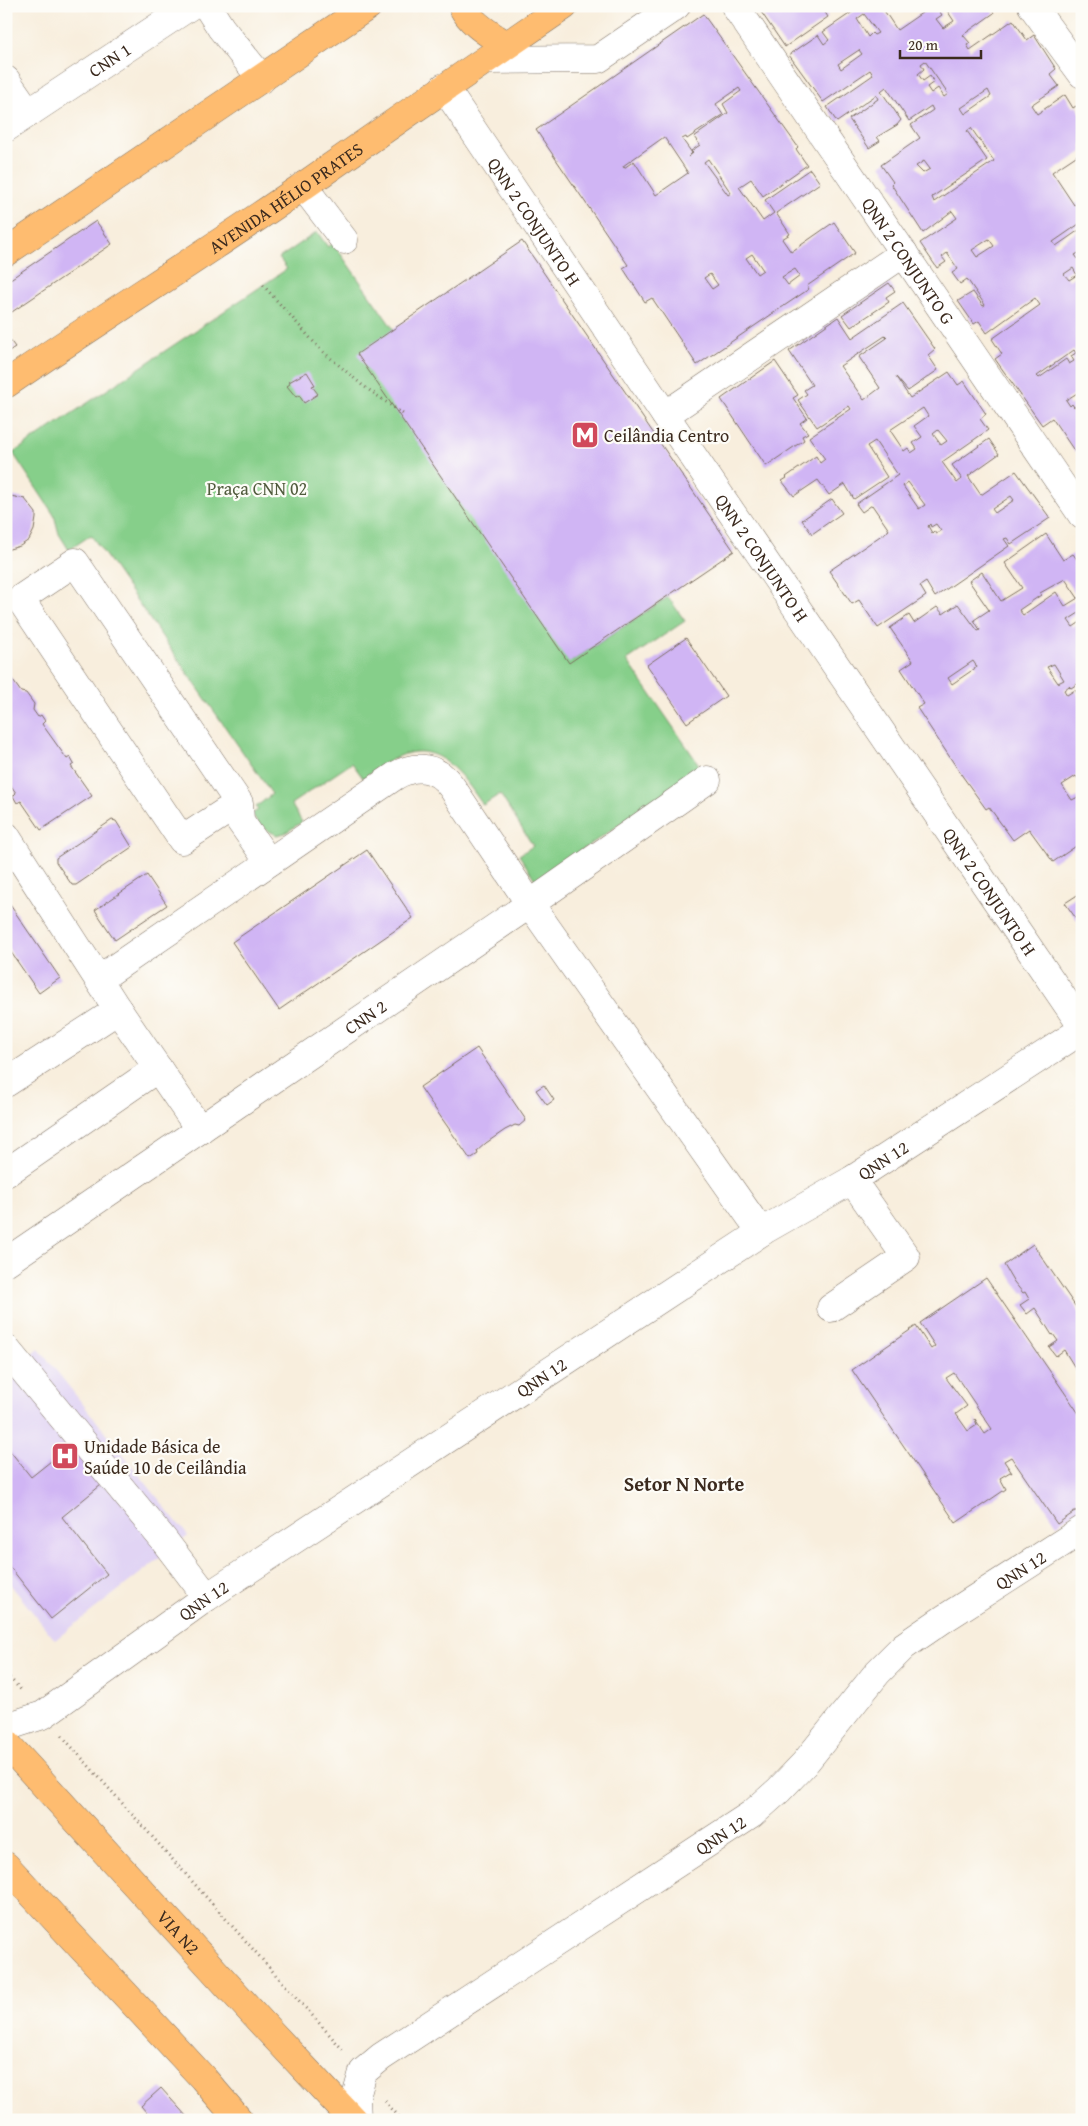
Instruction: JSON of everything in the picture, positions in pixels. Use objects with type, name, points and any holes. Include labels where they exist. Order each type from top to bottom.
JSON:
[{"type":"main road","points":[[6,252],[368,6]]},
{"type":"main road","points":[[462,6],[466,14],[482,28],[496,53]]},
{"type":"main road","name":"AVENIDA HÉLIO PRATES","points":[[6,384],[302,186],[564,6]]},
{"type":"main road","name":"VIA N2","points":[[6,1743],[255,2015],[355,2120]]},
{"type":"main road","points":[[8,1873],[203,2078],[239,2120]]},
{"type":"street","name":"CNN 1","points":[[6,128],[190,6]]},
{"type":"street","points":[[206,6],[220,28],[262,78]]},
{"type":"street","points":[[496,53],[598,59],[676,6]]},
{"type":"street","name":"QNN 2 CONJUNTO G","points":[[735,6],[1082,515]]},
{"type":"street","points":[[1032,6],[1082,74]]},
{"type":"street","points":[[6,80],[29,113]]},
{"type":"street","name":"QNN 2 CONJUNTO H","points":[[444,87],[665,415],[1082,1026]]},
{"type":"street","points":[[302,186],[344,240]]},
{"type":"street","points":[[665,415],[904,253]]},
{"type":"street","points":[[239,803],[182,840],[20,599],[75,562],[239,803],[240,821],[270,862]]},
{"type":"street","points":[[99,979],[395,776],[410,769],[427,768],[445,778],[451,786],[530,904],[761,1232]]},
{"type":"street","name":"CNN 2","points":[[6,1262],[530,904],[707,780]]},
{"type":"street","points":[[6,836],[118,1010],[200,1130]]},
{"type":"street","points":[[6,1083],[118,1010]]},
{"type":"street","name":"QNN 12","points":[[6,1727],[43,1715],[207,1597],[761,1232],[852,1180],[1082,1030]]},
{"type":"street","points":[[6,1173],[158,1068]]},
{"type":"street","points":[[831,1308],[906,1258],[852,1180]]},
{"type":"street","points":[[6,1349],[163,1539],[207,1597]]},
{"type":"street","name":"QNN 12","points":[[363,2072],[381,2056],[752,1814],[804,1764],[878,1672],[904,1646],[935,1624],[1082,1530]]},
{"type":"street","points":[[355,2120],[356,2097],[363,2072]]},
{"type":"path","points":[[263,285],[318,350],[403,414]]},
{"type":"path","points":[[6,1674],[363,2072],[373,2088],[402,2120]]},
{"type":"shaded area","name":"Unidade Básica de Saúde 10 de Ceilândia","points":[[39,1349],[188,1536],[55,1640],[6,1579],[6,1377]]},
{"type":"green space","name":"Praça CNN 02","points":[[317,232],[328,247],[333,243],[394,330],[361,353],[572,661],[668,597],[685,621],[627,660],[702,769],[536,881],[519,855],[533,846],[500,794],[483,805],[459,773],[438,757],[427,753],[414,752],[400,756],[363,778],[352,763],[291,804],[302,822],[285,833],[277,835],[261,827],[252,814],[258,810],[256,807],[272,794],[91,535],[69,550],[59,534],[54,515],[13,453],[287,269],[279,258]]},
{"type":"building","points":[[757,6],[821,6],[828,17],[785,47]]},
{"type":"building","points":[[861,6],[881,6],[897,30],[929,8],[928,6],[936,6],[942,15],[936,19],[943,28],[954,21],[944,6],[989,6],[994,13],[963,35],[970,43],[967,45],[970,50],[1013,20],[1027,40],[1034,35],[1056,69],[1050,74],[1059,86],[1031,105],[1037,114],[1065,95],[1073,108],[1076,106],[1082,114],[1082,152],[1052,172],[1074,205],[1082,200],[1082,222],[1053,242],[1056,246],[1082,228],[1082,251],[1075,255],[1082,264],[1082,349],[1080,350],[1082,353],[1082,390],[1066,400],[1070,406],[1072,404],[1074,407],[1082,401],[1082,457],[1077,450],[1075,452],[1052,418],[1042,425],[995,359],[1002,354],[992,339],[1040,305],[1035,298],[987,333],[979,321],[974,324],[958,301],[973,292],[983,306],[985,305],[967,279],[960,284],[952,273],[958,269],[947,253],[942,257],[946,262],[937,268],[920,243],[957,218],[952,211],[923,233],[881,165],[920,138],[911,125],[933,110],[931,106],[909,121],[886,87],[881,91],[901,120],[897,125],[877,137],[880,141],[869,148],[849,119],[878,99],[876,95],[837,122],[827,107],[873,75],[870,70],[823,102],[789,55],[818,35],[824,44],[829,40],[823,32]],"holes":[[[864,14],[878,33],[874,35],[872,33],[868,37],[857,19]],[[859,50],[862,54],[841,69],[838,64]],[[925,61],[948,94],[944,97],[938,88],[931,93],[927,87],[934,82],[930,76],[923,81],[918,74],[924,69],[921,64]],[[988,90],[991,96],[965,114],[961,108]],[[971,128],[994,161],[934,202],[932,197],[987,160],[967,131]],[[924,161],[930,169],[923,173],[916,166]],[[989,239],[994,246],[977,257],[972,250]],[[1073,268],[1077,275],[1069,280],[1064,274]],[[1074,350],[1076,353],[1071,356],[1074,361],[1069,364],[1066,359],[1039,378],[1037,376]]]},
{"type":"building","points":[[703,14],[798,147],[796,149],[807,165],[763,196],[751,179],[739,187],[763,221],[774,213],[765,200],[810,169],[820,183],[776,213],[790,234],[782,239],[791,252],[834,222],[855,253],[807,286],[809,289],[697,365],[652,298],[645,302],[623,268],[628,265],[536,130]],"holes":[[[739,88],[741,91],[723,104],[728,113],[694,137],[700,145],[691,151],[693,153],[688,157],[692,153],[682,139],[686,137],[687,139],[723,115],[716,104]],[[664,137],[688,173],[656,195],[634,161],[624,168],[623,166]],[[708,159],[731,193],[728,195],[704,162]],[[752,254],[763,270],[757,274],[746,258]],[[795,269],[800,276],[788,285],[782,277]],[[710,274],[718,285],[712,289],[704,278]]]},
{"type":"building","points":[[96,221],[112,244],[6,316],[6,282]]},
{"type":"building","points":[[522,241],[734,551],[569,663],[357,354]]},
{"type":"building","points":[[889,283],[895,291],[886,297],[889,302],[851,327],[842,315]]},
{"type":"building","points":[[903,303],[935,349],[928,355],[938,370],[908,391],[896,377],[910,398],[949,372],[958,385],[964,381],[986,414],[980,419],[988,430],[942,462],[957,483],[962,479],[952,465],[989,439],[999,454],[968,476],[981,495],[1016,471],[1050,518],[1011,544],[1007,538],[1004,539],[1009,546],[935,597],[926,582],[920,586],[926,596],[878,628],[859,600],[852,604],[829,571],[889,530],[872,505],[862,512],[856,504],[898,475],[875,441],[867,446],[887,477],[854,499],[845,484],[829,495],[818,480],[794,496],[782,481],[816,456],[820,463],[825,459],[809,437],[851,409],[849,406],[817,427],[798,400],[807,394],[804,390],[812,385],[789,351],[838,317],[852,338]],"holes":[[[885,336],[887,338],[859,357],[880,388],[864,400],[840,366]],[[923,408],[928,416],[914,426],[922,437],[913,443],[917,449],[911,453],[908,448],[904,451],[890,430]],[[938,430],[947,441],[941,445],[933,434]],[[908,482],[925,505],[919,509],[903,486]],[[1011,496],[1014,500],[995,513],[992,509]],[[930,524],[931,527],[936,524],[941,531],[936,534],[934,531],[932,533],[928,526]]]},
{"type":"building","points":[[6,335],[15,347],[6,353]]},
{"type":"building","points":[[775,361],[798,395],[793,398],[807,418],[800,423],[808,433],[802,436],[804,440],[766,466],[721,399]]},
{"type":"building","points":[[307,372],[315,385],[312,386],[318,394],[304,403],[299,395],[296,397],[287,386],[290,384],[289,382]]},
{"type":"building","points":[[6,495],[25,499],[36,513],[36,518],[34,530],[29,540],[20,546],[6,550]]},
{"type":"building","points":[[832,499],[842,513],[812,534],[802,520]]},
{"type":"building","points":[[1046,534],[1063,560],[1073,554],[1082,566],[1082,611],[1068,620],[1073,627],[1082,621],[1082,681],[1064,690],[1067,695],[1075,690],[1080,697],[1082,696],[1082,784],[1076,776],[1062,785],[1072,800],[1082,795],[1082,842],[1053,862],[1029,829],[1013,840],[989,807],[986,809],[963,777],[917,708],[924,704],[901,669],[913,661],[890,628],[909,615],[914,623],[937,607],[943,614],[958,604],[978,631],[980,630],[974,620],[989,610],[969,581],[982,572],[1001,601],[1022,588],[1005,563]],"holes":[[[1065,579],[1078,598],[1065,606],[1056,592],[1023,615],[1019,610],[1041,595],[1040,593]],[[973,661],[977,667],[952,684],[948,678]],[[1054,664],[1064,680],[1058,683],[1047,667]]]},
{"type":"building","points":[[686,638],[726,696],[687,723],[647,665]]},
{"type":"building","points":[[6,671],[21,692],[26,693],[34,704],[33,710],[38,717],[41,715],[45,721],[42,724],[67,759],[70,757],[74,764],[71,766],[92,796],[41,830],[21,801],[17,803],[13,796],[16,793],[6,778]]},
{"type":"building","points":[[112,820],[116,821],[132,847],[76,885],[72,885],[56,862],[56,858]]},
{"type":"building","points":[[367,850],[413,918],[279,1010],[232,942]]},
{"type":"building","points":[[147,875],[167,905],[115,940],[95,910]]},
{"type":"building","points":[[1082,892],[1082,927],[1065,903]]},
{"type":"building","points":[[6,899],[60,978],[39,993],[6,945]]},
{"type":"building","points":[[477,1048],[526,1120],[519,1126],[515,1125],[505,1130],[486,1143],[477,1151],[478,1154],[470,1159],[420,1087]]},
{"type":"building","points":[[544,1085],[554,1100],[547,1105],[536,1090]]},
{"type":"building","points":[[1033,1244],[1082,1316],[1082,1379],[1064,1350],[1056,1356],[1049,1347],[1058,1341],[1035,1308],[1027,1314],[1020,1305],[1029,1299],[1025,1292],[1023,1293],[1014,1282],[1004,1265]]},
{"type":"building","points":[[986,1278],[1082,1418],[1082,1507],[1057,1524],[1011,1457],[1004,1461],[1012,1473],[1010,1472],[1000,1478],[1006,1489],[956,1523],[852,1370],[916,1326],[931,1349],[935,1346],[920,1323]],"holes":[[[954,1373],[992,1429],[985,1434],[975,1419],[977,1425],[968,1431],[956,1414],[967,1406],[946,1378]]]},
{"type":"building","points":[[6,1446],[31,1477],[70,1446],[101,1485],[62,1517],[107,1574],[51,1619],[6,1562]]},
{"type":"building","points":[[161,2088],[188,2118],[186,2120],[153,2120],[141,2106]]},
{"type":"place","name":"Ceilândia Centro","points":[[585,435]]},
{"type":"place","name":"Unidade Básica de Saúde 10 de Ceilândia","points":[[65,1456]]},
{"type":"district","name":"Setor N Norte","points":[[684,1483]]}]
